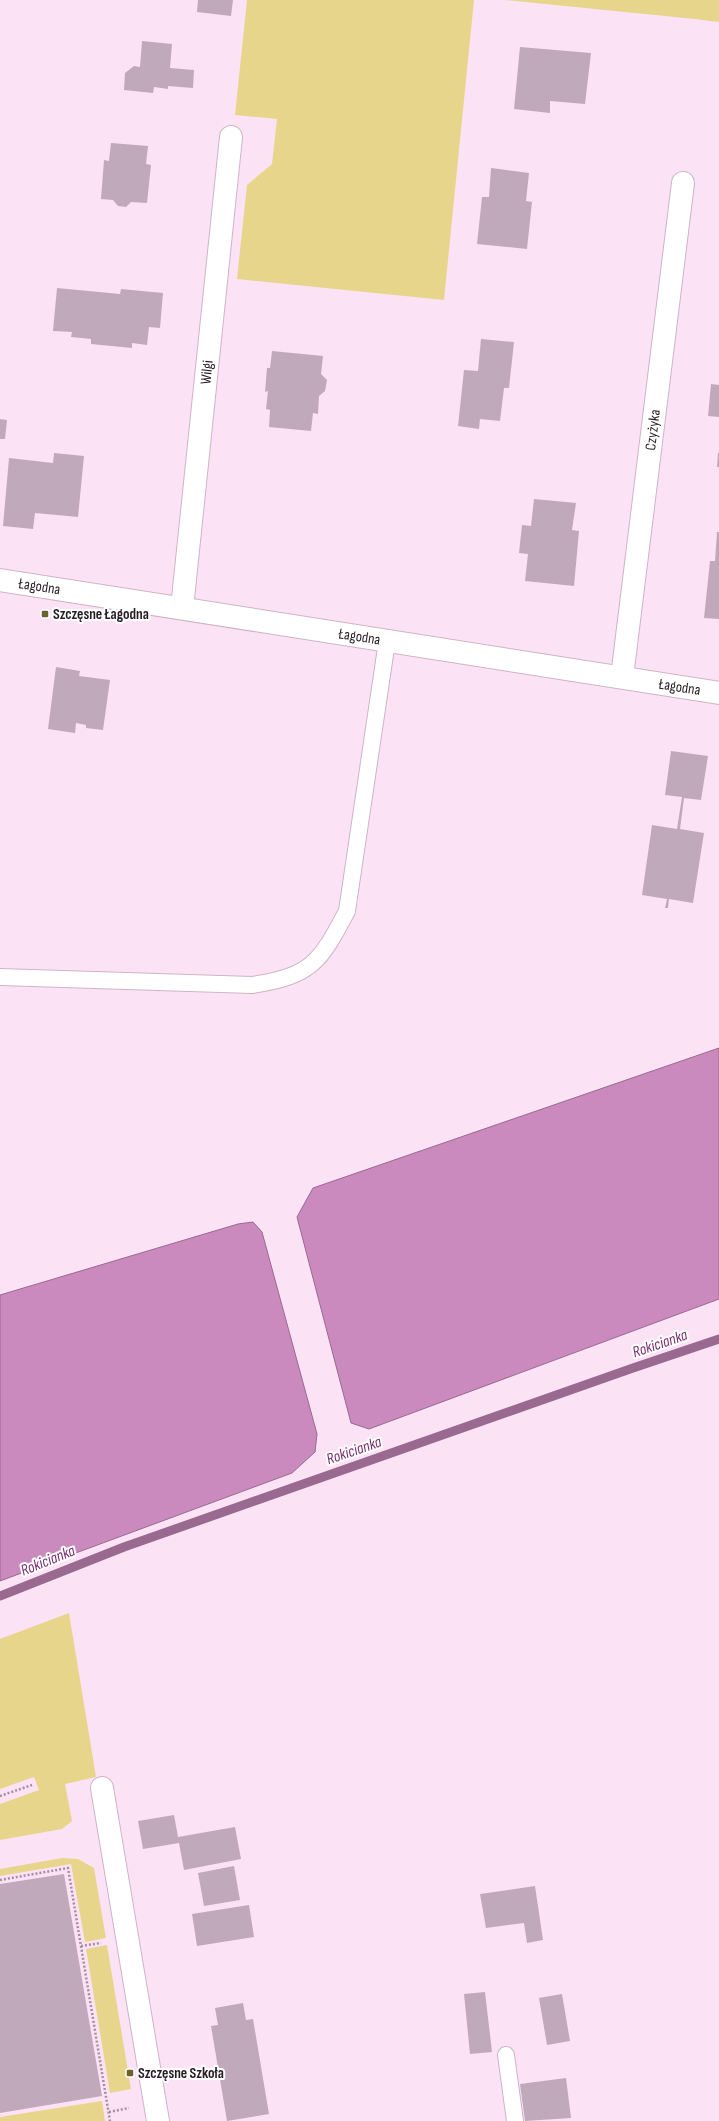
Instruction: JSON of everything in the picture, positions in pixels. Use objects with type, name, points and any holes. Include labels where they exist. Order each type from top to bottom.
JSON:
[{"type":"street","name":"Wilgi","points":[[182,608],[231,137]]},
{"type":"street","name":"Czyżyka","points":[[622,677],[629,633],[683,183]]},
{"type":"street","name":"Łagodna","points":[[0,580],[719,693]]},
{"type":"street","points":[[102,1788],[158,2121]]},
{"type":"lane","points":[[0,977],[252,985],[280,981],[306,970],[327,948],[347,911],[387,641]]},
{"type":"lane","points":[[506,2055],[515,2121]]},
{"type":"path","points":[[0,1796],[32,1785]]},
{"type":"path","points":[[0,1880],[68,1868],[110,2121]]},
{"type":"path","points":[[81,1946],[106,1942]]},
{"type":"path","points":[[109,2112],[134,2107]]},
{"type":"shaded area","points":[[247,0],[474,0],[444,300],[237,279],[247,185],[272,164],[277,119],[235,115]]},
{"type":"shaded area","points":[[505,0],[719,0],[719,22],[695,19]]},
{"type":"shaded area","points":[[69,1613],[96,1777],[65,1784],[72,1821],[62,1829],[0,1840],[0,1804],[39,1790],[34,1777],[0,1789],[0,1639]]},
{"type":"shaded area","points":[[62,1858],[78,1859],[94,1868],[106,1938],[85,1942],[71,1864],[0,1876],[0,1869]]},
{"type":"shaded area","points":[[107,1945],[131,2089],[110,2093],[86,1949]]},
{"type":"shaded area","points":[[102,2101],[105,2121],[0,2121],[0,2117]]},
{"type":"water","points":[[719,1048],[719,1299],[369,1429],[351,1423],[297,1217],[313,1188]]},
{"type":"water","points":[[253,1222],[262,1232],[317,1434],[315,1452],[292,1473],[0,1581],[0,1295],[238,1224]]},
{"type":"building","points":[[198,0],[233,0],[231,16],[197,12]]},
{"type":"building","points":[[142,41],[172,44],[170,68],[194,70],[193,88],[168,86],[168,89],[154,87],[153,93],[124,90],[125,73],[134,66],[140,67]]},
{"type":"building","points":[[520,47],[591,53],[585,104],[550,101],[550,113],[514,109]]},
{"type":"building","points":[[111,143],[148,146],[146,164],[151,165],[147,203],[131,202],[126,207],[118,206],[113,200],[101,199],[104,160],[109,161]]},
{"type":"building","points":[[491,168],[529,173],[526,201],[532,202],[527,249],[477,244],[482,197],[489,197]]},
{"type":"building","points":[[57,288],[120,294],[121,289],[163,293],[160,328],[149,327],[147,345],[132,343],[132,348],[91,344],[91,339],[71,337],[72,332],[53,331]]},
{"type":"building","points":[[481,339],[514,342],[509,388],[504,388],[500,421],[480,419],[479,429],[458,426],[464,370],[478,371]]},
{"type":"building","points":[[272,351],[323,356],[321,374],[327,380],[325,391],[319,396],[318,414],[313,413],[311,431],[269,427],[270,410],[266,409],[268,391],[265,392],[267,368],[270,368]]},
{"type":"building","points":[[711,384],[719,385],[719,417],[708,416]]},
{"type":"building","points":[[0,419],[7,420],[5,439],[0,439]]},
{"type":"building","points":[[54,453],[84,456],[78,517],[35,513],[33,529],[3,526],[9,458],[53,463]]},
{"type":"building","points":[[718,453],[719,467],[717,467]]},
{"type":"building","points":[[534,499],[576,503],[572,530],[579,531],[574,586],[525,581],[528,554],[519,553],[522,525],[531,526]]},
{"type":"building","points":[[717,532],[719,532],[719,619],[704,618],[710,561],[715,561]]},
{"type":"building","points":[[56,667],[80,671],[79,676],[110,680],[103,730],[86,728],[86,725],[76,723],[75,733],[48,729]]},
{"type":"building","points":[[671,751],[708,756],[701,800],[684,798],[680,829],[704,833],[693,903],[669,899],[668,908],[665,908],[667,899],[642,895],[652,825],[677,829],[682,797],[665,795]]},
{"type":"building","points":[[174,1815],[178,1837],[235,1827],[241,1859],[184,1870],[179,1843],[143,1849],[138,1821]]},
{"type":"building","points":[[234,1866],[240,1900],[204,1906],[198,1873]]},
{"type":"building","points":[[64,1874],[102,2096],[0,2113],[0,1884]]},
{"type":"building","points":[[535,1886],[543,1940],[527,1943],[524,1923],[486,1928],[480,1894]]},
{"type":"building","points":[[249,1905],[254,1937],[197,1946],[192,1914]]},
{"type":"building","points":[[485,1992],[492,2052],[470,2054],[464,1994]]},
{"type":"building","points":[[562,1994],[570,2041],[547,2045],[539,1998]]},
{"type":"building","points":[[243,2003],[246,2020],[253,2019],[269,2114],[227,2121],[211,2026],[218,2025],[215,2008]]},
{"type":"building","points":[[566,2078],[571,2118],[525,2121],[520,2084]]},
{"type":"waterway","name":"Rokicianka","points":[[0,1596],[124,1547],[719,1339]]},
{"type":"place","name":"Szczęsne Łagodna","points":[[45,614]]},
{"type":"place","name":"Szczęsne Szkoła","points":[[130,2073]]}]
